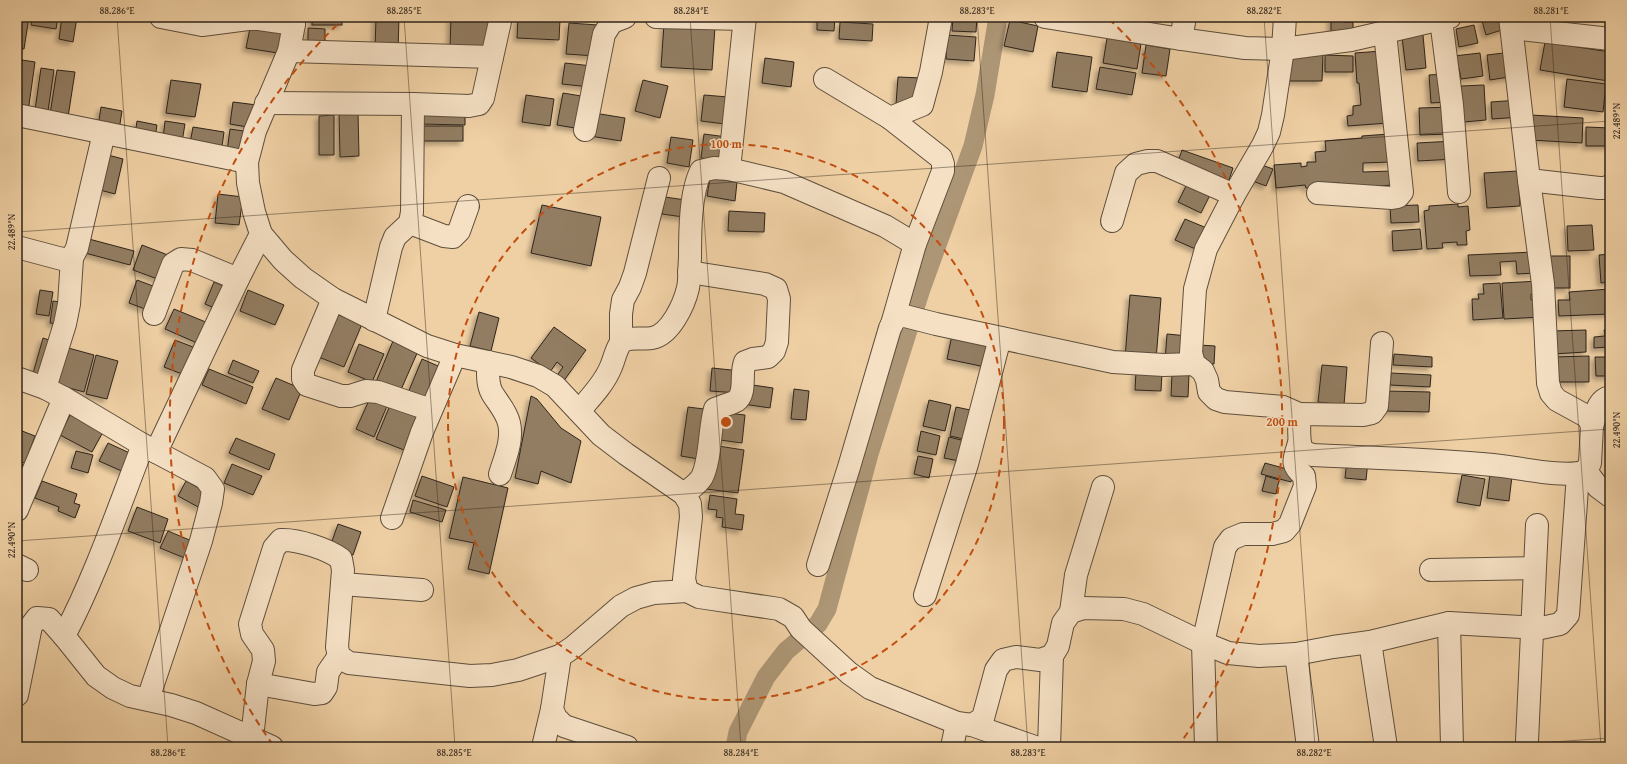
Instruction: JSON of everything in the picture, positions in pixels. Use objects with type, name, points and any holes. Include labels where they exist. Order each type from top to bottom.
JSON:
[{"type":"street","points":[[161,17],[202,25],[248,19],[294,21],[289,51],[255,131],[247,162],[248,183],[254,212],[262,234],[283,260],[303,278],[333,299],[427,346],[455,355],[488,362],[538,376],[555,386],[601,435],[684,494],[690,504],[691,516],[684,579],[687,590]]},
{"type":"street","points":[[266,103],[469,106],[479,104],[483,98],[501,17]]},
{"type":"street","points":[[585,130],[604,34],[612,22],[625,17]]},
{"type":"street","points":[[656,17],[745,18],[728,169]]},
{"type":"street","points":[[890,118],[922,105],[931,72],[941,17]]},
{"type":"street","points":[[1045,17],[1245,48],[1283,49],[1351,40],[1445,18],[1459,192]]},
{"type":"street","points":[[1181,39],[1185,17]]},
{"type":"street","points":[[1285,17],[1283,49],[1273,116],[1269,132],[1263,146],[1234,195],[1206,249],[1201,262],[1195,289],[1191,353],[1194,364],[1203,371],[1207,380],[1209,392],[1216,399],[1225,402],[1283,407],[1299,414],[1363,415],[1372,413],[1378,406],[1382,343]]},
{"type":"street","points":[[1592,426],[1588,417],[1557,400],[1551,392],[1548,383],[1543,284],[1529,180],[1511,23],[1610,39]]},
{"type":"street","points":[[1318,194],[1392,198],[1398,197],[1402,192],[1385,33]]},
{"type":"street","points":[[289,51],[492,57]]},
{"type":"street","points":[[818,565],[897,319],[915,244],[943,171],[944,164],[941,158],[890,118],[825,79]]},
{"type":"street","points":[[374,320],[391,247],[395,237],[410,223],[412,212],[413,104]]},
{"type":"street","points":[[17,115],[247,162]]},
{"type":"street","points":[[45,388],[68,310],[72,258],[77,248],[104,133]]},
{"type":"street","points":[[1112,222],[1126,173],[1136,164],[1148,161],[1156,161],[1234,195]]},
{"type":"street","points":[[621,342],[631,339],[652,338],[663,335],[672,324],[685,298],[688,288],[690,231],[696,181],[701,171],[714,168],[728,169],[784,182],[885,226],[915,244]]},
{"type":"street","points":[[580,411],[603,382],[611,368],[621,342],[620,314],[623,300],[635,273],[659,178]]},
{"type":"street","points":[[1529,180],[1599,188],[1610,186]]},
{"type":"street","points":[[410,223],[444,236],[454,237],[459,231],[468,206]]},
{"type":"street","points":[[64,636],[80,606],[93,573],[150,449],[262,234]]},
{"type":"street","points":[[17,248],[62,259],[72,258]]},
{"type":"street","points":[[154,314],[173,264],[181,259],[192,260],[238,279]]},
{"type":"street","points":[[684,494],[697,484],[702,477],[716,409],[723,405],[735,402],[740,397],[742,389],[742,368],[745,362],[753,358],[768,357],[774,352],[777,342],[780,299],[776,289],[765,284],[689,272]]},
{"type":"street","points":[[333,299],[303,370],[303,379],[307,385],[341,396],[350,396],[366,392],[378,392],[431,410]]},
{"type":"street","points":[[897,319],[936,324],[1113,362],[1164,365],[1194,364]]},
{"type":"street","points":[[925,595],[967,464],[1000,338]]},
{"type":"street","points":[[392,518],[431,410],[455,355]]},
{"type":"street","points":[[488,362],[488,380],[492,392],[503,408],[509,423],[510,440],[500,474]]},
{"type":"street","points":[[17,378],[45,388],[64,398],[150,449],[205,478],[213,489],[212,503],[201,541],[148,699]]},
{"type":"street","points":[[1071,612],[1083,608],[1124,609],[1143,614],[1203,643],[1228,653],[1259,656],[1296,654],[1370,642],[1449,623],[1541,628],[1560,624],[1568,615],[1582,473],[1590,464],[1592,426],[1600,404],[1603,400],[1610,397]]},
{"type":"street","points":[[18,503],[64,398]]},
{"type":"street","points":[[1206,747],[1203,643],[1225,547],[1231,539],[1242,534],[1278,533],[1284,531],[1290,524],[1305,486],[1304,476],[1296,469],[1294,460],[1299,443],[1299,414]]},
{"type":"street","points":[[1299,443],[1303,451],[1313,455],[1493,465],[1558,474],[1582,473],[1610,496]]},
{"type":"street","points":[[1049,747],[1052,656],[1058,646],[1063,622],[1071,612],[1076,575],[1103,487]]},
{"type":"street","points":[[1527,741],[1537,525]]},
{"type":"street","points":[[252,738],[258,684],[264,661],[263,650],[252,634],[250,624],[274,548],[281,540],[290,540],[334,554],[341,560],[343,570],[336,647],[340,656],[348,663],[470,676],[492,675],[518,670],[560,656],[572,648],[621,606],[636,598],[654,593],[687,590],[699,597],[779,609],[792,617],[801,629],[822,646],[849,673],[870,688],[964,724],[1035,747]]},
{"type":"street","points":[[1431,570],[1534,568]]},
{"type":"street","points":[[342,584],[422,590]]},
{"type":"street","points":[[17,695],[22,649],[31,626],[37,618],[49,619],[96,676],[113,688],[130,696],[148,699],[196,713],[272,747]]},
{"type":"street","points":[[1449,623],[1452,747]]},
{"type":"street","points":[[1370,642],[1386,747]]},
{"type":"street","points":[[1296,654],[1308,747]]},
{"type":"street","points":[[258,684],[314,694],[322,693],[326,687],[328,672],[340,656]]},
{"type":"street","points":[[543,747],[552,709],[560,656]]},
{"type":"street","points":[[952,747],[964,724],[982,718],[996,670],[1003,660],[1016,657],[1040,660],[1052,656]]},
{"type":"street","points":[[552,709],[556,718],[564,726],[627,747]]},
{"type":"building","points":[[17,17],[29,17],[24,49],[17,48]]},
{"type":"building","points":[[33,17],[58,17],[56,29],[31,25]]},
{"type":"building","points":[[62,17],[77,17],[73,42],[59,39]]},
{"type":"building","points":[[312,17],[342,17],[342,25],[312,25]]},
{"type":"building","points":[[376,17],[399,17],[398,51],[375,51]]},
{"type":"building","points":[[451,17],[494,18],[493,50],[450,48]]},
{"type":"building","points":[[817,17],[835,17],[834,31],[817,30]]},
{"type":"building","points":[[953,17],[977,17],[976,32],[952,31]]},
{"type":"building","points":[[1331,17],[1344,17],[1344,22],[1353,22],[1353,36],[1331,38]]},
{"type":"building","points":[[1377,17],[1406,17],[1377,23]]},
{"type":"building","points":[[1493,17],[1504,17],[1508,28],[1486,35],[1482,21]]},
{"type":"building","points":[[518,18],[560,19],[559,40],[517,38]]},
{"type":"building","points":[[1010,20],[1038,26],[1033,52],[1004,46]]},
{"type":"building","points":[[840,22],[873,24],[872,41],[839,39]]},
{"type":"building","points":[[569,23],[598,25],[596,56],[566,54]]},
{"type":"building","points":[[664,24],[715,27],[712,70],[661,67]]},
{"type":"building","points":[[1474,25],[1478,43],[1459,47],[1456,29]]},
{"type":"building","points":[[250,28],[287,34],[284,54],[246,48]]},
{"type":"building","points":[[308,28],[325,29],[325,49],[308,49]]},
{"type":"building","points":[[947,35],[976,37],[974,61],[946,59]]},
{"type":"building","points":[[1423,35],[1426,68],[1406,70],[1402,37]]},
{"type":"building","points":[[1107,38],[1141,44],[1137,69],[1103,63]]},
{"type":"building","points":[[1545,42],[1610,52],[1608,81],[1540,70]]},
{"type":"building","points":[[1146,45],[1170,49],[1166,76],[1142,73]]},
{"type":"building","points":[[1382,51],[1388,123],[1348,126],[1347,116],[1353,115],[1353,106],[1361,105],[1359,83],[1357,83],[1355,53]]},
{"type":"building","points":[[1057,52],[1092,57],[1087,92],[1052,87]]},
{"type":"building","points":[[1512,52],[1515,76],[1490,80],[1487,55]]},
{"type":"building","points":[[17,53],[21,53],[17,76]]},
{"type":"building","points":[[1480,53],[1483,76],[1461,79],[1459,68],[1456,68],[1454,56]]},
{"type":"building","points":[[1284,55],[1323,55],[1322,81],[1283,81]]},
{"type":"building","points":[[1325,55],[1353,56],[1353,72],[1325,72]]},
{"type":"building","points":[[765,58],[794,62],[791,87],[762,83]]},
{"type":"building","points":[[22,60],[35,62],[28,112],[17,110],[17,94]]},
{"type":"building","points":[[565,63],[592,66],[590,87],[562,84]]},
{"type":"building","points":[[1100,67],[1136,73],[1132,95],[1096,89]]},
{"type":"building","points":[[41,68],[54,70],[48,111],[35,110]]},
{"type":"building","points":[[57,70],[75,72],[68,117],[50,114]]},
{"type":"building","points":[[1446,74],[1447,102],[1431,103],[1429,75]]},
{"type":"building","points":[[898,77],[921,78],[919,105],[896,104]]},
{"type":"building","points":[[1567,79],[1606,84],[1603,112],[1564,107]]},
{"type":"building","points":[[171,80],[201,84],[195,117],[166,113]]},
{"type":"building","points":[[643,80],[668,86],[660,118],[635,111]]},
{"type":"building","points":[[1484,85],[1486,120],[1464,122],[1461,86]]},
{"type":"building","points":[[563,93],[587,97],[581,129],[557,125]]},
{"type":"building","points":[[526,95],[554,99],[550,126],[522,122]]},
{"type":"building","points":[[704,95],[728,97],[725,124],[701,121]]},
{"type":"building","points":[[1519,100],[1520,117],[1492,119],[1491,102]]},
{"type":"building","points":[[233,102],[257,105],[253,128],[230,124]]},
{"type":"building","points":[[101,107],[122,111],[119,130],[98,127]]},
{"type":"building","points":[[1451,107],[1452,134],[1420,135],[1419,108]]},
{"type":"building","points":[[420,109],[465,109],[465,125],[420,124]]},
{"type":"building","points":[[358,112],[359,156],[340,157],[339,113]]},
{"type":"building","points":[[594,113],[625,118],[621,141],[590,136]]},
{"type":"building","points":[[334,115],[334,155],[319,155],[319,116]]},
{"type":"building","points":[[1531,115],[1583,118],[1582,143],[1530,140]]},
{"type":"building","points":[[137,121],[157,125],[155,138],[135,135]]},
{"type":"building","points":[[165,121],[185,124],[182,142],[163,139]]},
{"type":"building","points":[[421,126],[463,126],[463,141],[421,141]]},
{"type":"building","points":[[193,127],[224,132],[221,154],[189,149]]},
{"type":"building","points":[[1586,127],[1610,128],[1610,146],[1586,146]]},
{"type":"building","points":[[230,129],[250,132],[246,155],[227,152]]},
{"type":"building","points":[[704,134],[727,137],[724,161],[701,158]]},
{"type":"building","points":[[1389,134],[1391,162],[1363,163],[1363,172],[1392,171],[1393,185],[1346,188],[1340,185],[1340,183],[1334,183],[1326,187],[1306,188],[1305,185],[1276,188],[1274,165],[1301,163],[1301,167],[1307,166],[1307,162],[1316,162],[1315,152],[1326,151],[1325,141]]},
{"type":"building","points":[[671,137],[693,140],[689,167],[667,163]]},
{"type":"building","points":[[1454,141],[1455,159],[1418,161],[1417,143]]},
{"type":"building","points":[[1182,150],[1233,168],[1227,186],[1176,167]]},
{"type":"building","points":[[108,155],[123,159],[115,194],[100,190]]},
{"type":"building","points":[[1256,163],[1273,169],[1266,186],[1250,180]]},
{"type":"building","points":[[1518,171],[1520,206],[1487,208],[1484,173]]},
{"type":"building","points":[[710,178],[737,182],[735,201],[707,196]]},
{"type":"building","points":[[1188,182],[1211,193],[1201,213],[1178,202]]},
{"type":"building","points":[[218,194],[243,197],[239,225],[215,223]]},
{"type":"building","points":[[665,197],[692,201],[690,218],[662,214]]},
{"type":"building","points":[[1458,204],[1458,207],[1468,206],[1470,230],[1466,231],[1467,245],[1457,245],[1457,242],[1442,243],[1443,248],[1427,249],[1424,211],[1429,210],[1429,206]]},
{"type":"building","points":[[542,205],[601,217],[591,266],[531,253]]},
{"type":"building","points":[[1418,205],[1419,222],[1391,223],[1390,206]]},
{"type":"building","points":[[729,211],[765,213],[764,232],[728,231]]},
{"type":"building","points":[[1185,219],[1209,229],[1200,251],[1175,240]]},
{"type":"building","points":[[1592,225],[1594,250],[1568,251],[1567,226]]},
{"type":"building","points":[[1420,229],[1422,249],[1393,251],[1392,231]]},
{"type":"building","points":[[89,239],[134,251],[130,265],[85,253]]},
{"type":"building","points":[[142,245],[173,257],[163,281],[133,270]]},
{"type":"building","points":[[1534,252],[1535,273],[1517,274],[1516,261],[1500,262],[1501,275],[1470,276],[1468,255]]},
{"type":"building","points":[[1610,254],[1610,282],[1601,283],[1599,255]]},
{"type":"building","points":[[1547,256],[1570,256],[1570,288],[1547,288]]},
{"type":"building","points":[[137,280],[161,289],[153,312],[129,303]]},
{"type":"building","points":[[1540,281],[1541,293],[1531,294],[1531,300],[1541,299],[1542,317],[1504,319],[1502,283]]},
{"type":"building","points":[[214,282],[231,289],[221,311],[205,304]]},
{"type":"building","points":[[1500,283],[1503,318],[1473,320],[1472,299],[1479,299],[1478,294],[1484,294],[1483,284]]},
{"type":"building","points":[[1610,289],[1610,314],[1559,316],[1558,300],[1570,300],[1569,292]]},
{"type":"building","points":[[40,290],[53,292],[49,316],[36,314]]},
{"type":"building","points":[[248,290],[284,305],[275,325],[240,311]]},
{"type":"building","points":[[1130,295],[1161,298],[1156,360],[1125,358]]},
{"type":"building","points":[[53,301],[67,303],[63,325],[50,323]]},
{"type":"building","points":[[174,309],[213,325],[204,346],[165,329]]},
{"type":"building","points":[[479,312],[499,318],[491,351],[470,346]]},
{"type":"building","points":[[334,313],[362,324],[344,367],[316,356]]},
{"type":"building","points":[[554,327],[586,350],[563,382],[556,377],[563,367],[557,362],[550,372],[531,358]]},
{"type":"building","points":[[1586,330],[1586,352],[1552,354],[1552,331]]},
{"type":"building","points":[[1604,330],[1610,330],[1610,349],[1608,347],[1594,348],[1594,337],[1605,336]]},
{"type":"building","points":[[1167,334],[1188,336],[1186,362],[1165,361]]},
{"type":"building","points":[[952,335],[995,345],[990,368],[947,359]]},
{"type":"building","points":[[43,338],[55,342],[44,381],[32,377]]},
{"type":"building","points":[[175,340],[198,349],[187,376],[164,367]]},
{"type":"building","points":[[393,341],[418,351],[400,392],[376,382]]},
{"type":"building","points":[[359,344],[384,354],[372,382],[348,372]]},
{"type":"building","points":[[1199,345],[1215,346],[1214,364],[1198,363]]},
{"type":"building","points":[[61,346],[94,355],[84,392],[51,383]]},
{"type":"building","points":[[1394,354],[1432,357],[1432,367],[1393,365]]},
{"type":"building","points":[[96,355],[118,361],[107,399],[86,394]]},
{"type":"building","points":[[1589,356],[1589,382],[1554,382],[1554,357]]},
{"type":"building","points":[[1595,357],[1610,357],[1610,376],[1596,376]]},
{"type":"building","points":[[422,359],[445,369],[430,403],[408,393]]},
{"type":"building","points":[[233,360],[259,371],[253,383],[228,373]]},
{"type":"building","points":[[1322,365],[1347,367],[1344,405],[1318,402]]},
{"type":"building","points":[[712,368],[741,371],[738,393],[710,391]]},
{"type":"building","points":[[209,369],[253,387],[246,404],[202,385]]},
{"type":"building","points":[[1136,371],[1162,373],[1161,391],[1135,390]]},
{"type":"building","points":[[1391,373],[1431,375],[1430,387],[1390,385]]},
{"type":"building","points":[[1172,374],[1189,375],[1188,397],[1171,396]]},
{"type":"building","points":[[276,378],[302,389],[289,420],[262,409]]},
{"type":"building","points":[[746,384],[773,388],[770,408],[743,404]]},
{"type":"building","points":[[794,389],[809,391],[806,420],[791,419]]},
{"type":"building","points":[[1387,391],[1430,392],[1429,412],[1386,411]]},
{"type":"building","points":[[531,396],[537,399],[561,428],[581,441],[571,483],[541,471],[538,484],[515,478]]},
{"type":"building","points":[[370,398],[387,406],[374,437],[356,429]]},
{"type":"building","points":[[929,400],[951,405],[945,431],[923,426]]},
{"type":"building","points":[[391,403],[424,417],[409,452],[376,439]]},
{"type":"building","points":[[688,407],[712,410],[705,460],[681,456]]},
{"type":"building","points":[[956,407],[975,411],[968,440],[950,436]]},
{"type":"building","points":[[716,412],[745,415],[742,443],[713,439]]},
{"type":"building","points":[[70,415],[103,432],[92,452],[60,435]]},
{"type":"building","points":[[17,429],[35,436],[25,463],[17,461]]},
{"type":"building","points":[[921,431],[940,436],[936,455],[917,451]]},
{"type":"building","points":[[949,437],[969,442],[964,462],[944,458]]},
{"type":"building","points":[[236,438],[275,454],[269,470],[229,453]]},
{"type":"building","points":[[108,443],[134,455],[126,473],[99,461]]},
{"type":"building","points":[[712,445],[744,450],[738,493],[706,489]]},
{"type":"building","points":[[76,451],[93,455],[88,473],[71,468]]},
{"type":"building","points":[[918,456],[933,459],[929,478],[914,474]]},
{"type":"building","points":[[1347,460],[1368,461],[1366,480],[1345,478]]},
{"type":"building","points":[[17,463],[27,466],[17,488]]},
{"type":"building","points":[[1265,463],[1294,471],[1291,482],[1261,474]]},
{"type":"building","points":[[232,464],[262,476],[253,495],[224,483]]},
{"type":"building","points":[[1490,474],[1512,476],[1509,501],[1487,498]]},
{"type":"building","points":[[1462,475],[1485,479],[1480,506],[1457,502]]},
{"type":"building","points":[[422,476],[454,487],[447,507],[415,496]]},
{"type":"building","points":[[1266,476],[1279,480],[1276,494],[1262,491]]},
{"type":"building","points":[[463,477],[508,488],[489,574],[468,569],[474,543],[449,538]]},
{"type":"building","points":[[42,481],[77,494],[74,503],[80,505],[75,518],[58,511],[59,507],[35,498]]},
{"type":"building","points":[[186,481],[208,493],[200,508],[178,496]]},
{"type":"building","points":[[710,495],[737,499],[735,514],[744,515],[742,530],[722,527],[723,518],[716,517],[717,510],[708,509]]},
{"type":"building","points":[[413,500],[446,510],[442,522],[410,512]]},
{"type":"building","points":[[137,507],[168,519],[160,543],[128,531]]},
{"type":"building","points":[[338,524],[361,532],[353,555],[330,547]]},
{"type":"building","points":[[168,531],[199,544],[192,561],[160,548]]},
{"type":"waterway","points":[[735,747],[738,732],[766,677],[786,651],[818,624],[827,609],[869,454],[921,289],[973,146],[985,95],[998,17]]}]
